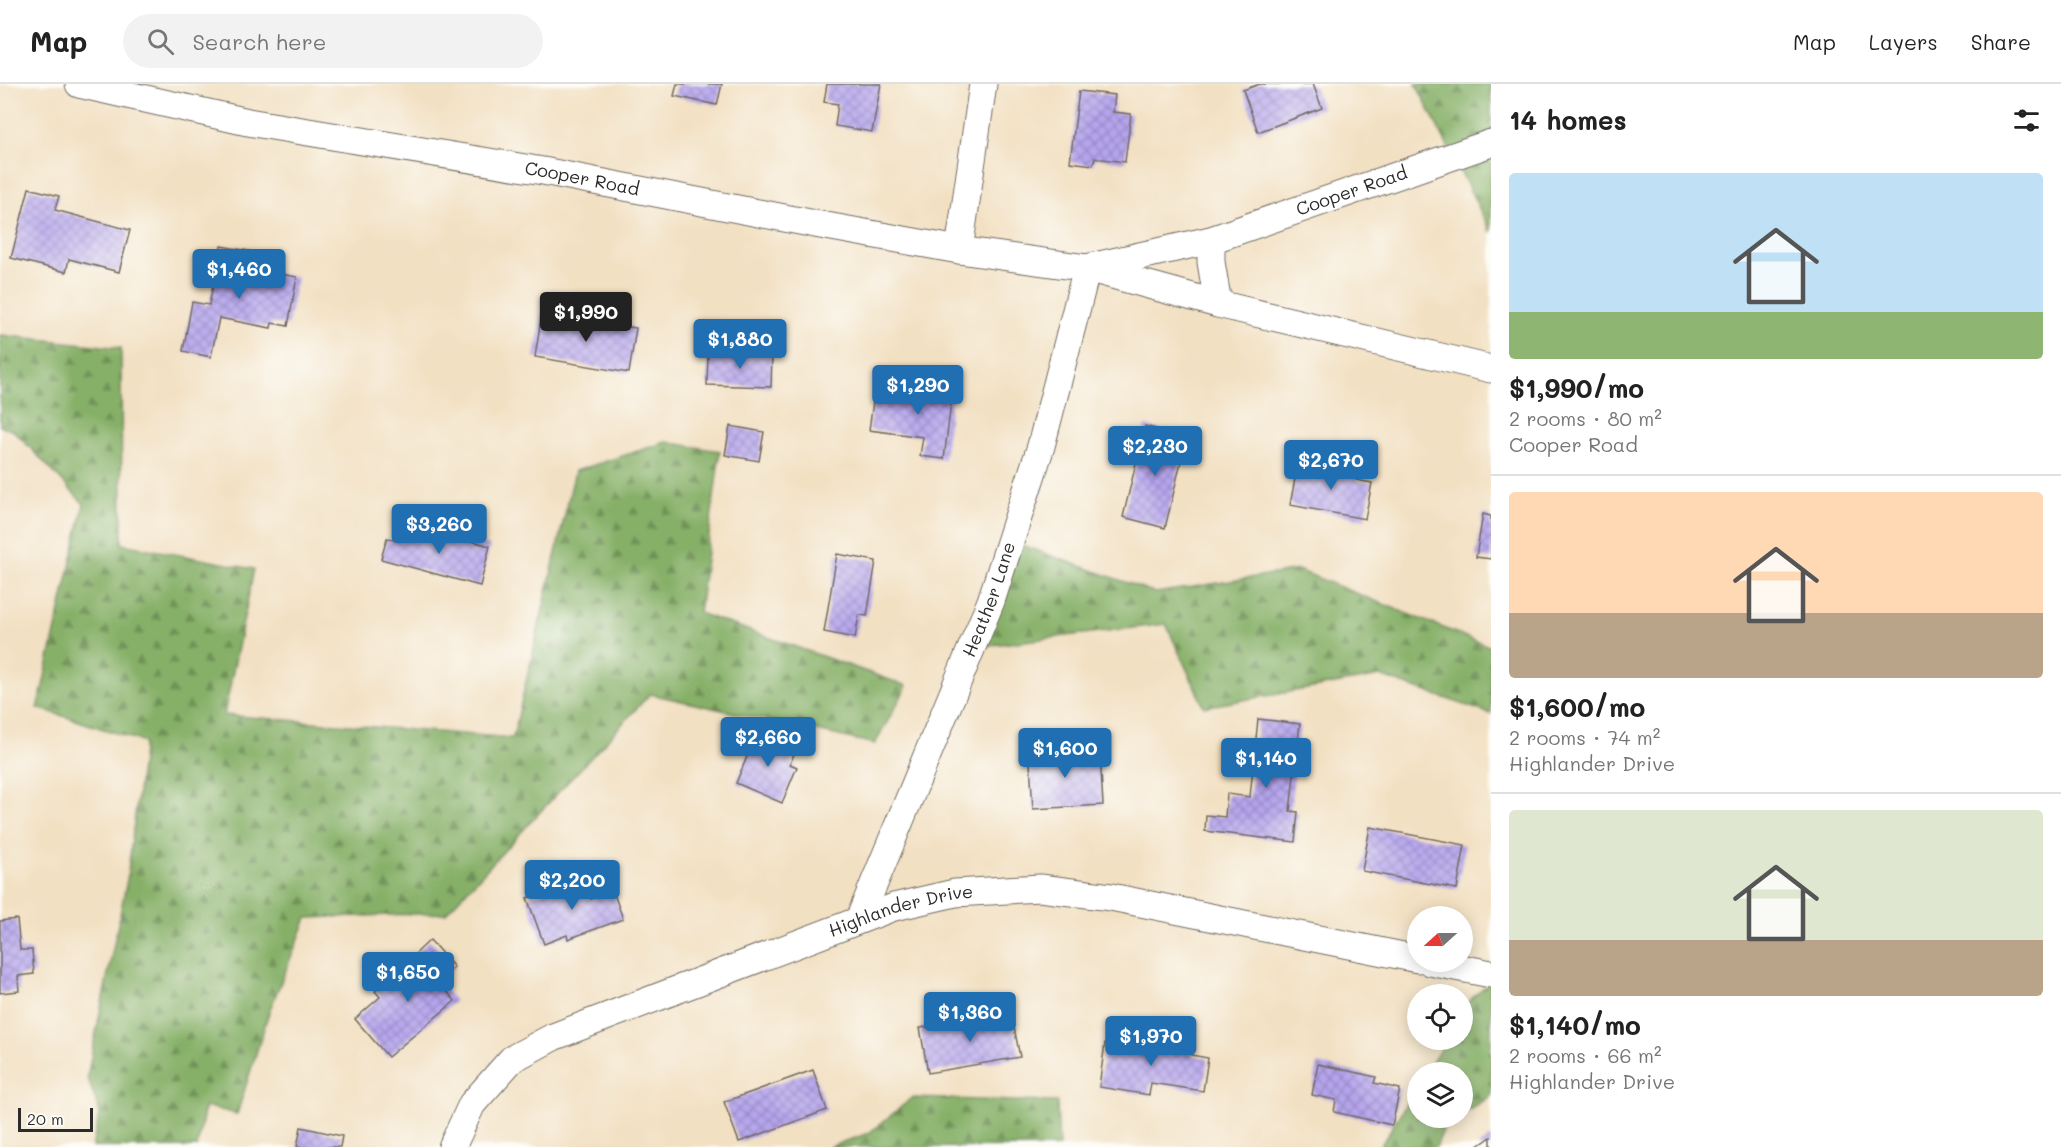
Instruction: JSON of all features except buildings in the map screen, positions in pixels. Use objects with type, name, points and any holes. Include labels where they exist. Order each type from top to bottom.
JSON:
[{"type":"street","name":"Cooper Road","points":[[79,84],[248,122],[543,171],[815,224],[1087,268],[1218,304],[1491,369]]},
{"type":"street","points":[[959,249],[983,84]]},
{"type":"street","name":"Cooper Road","points":[[1087,268],[1211,240],[1491,143]]},
{"type":"street","points":[[1211,240],[1211,262],[1218,304]]},
{"type":"street","name":"Heather Lane","points":[[859,920],[991,601],[1041,446],[1087,268]]},
{"type":"street","name":"Highlander Drive","points":[[452,1147],[472,1104],[512,1059],[553,1037],[894,907],[955,893],[1040,888],[1111,897],[1407,957]]},
{"type":"street","points":[[1473,970],[1491,974]]},
{"type":"green space","points":[[1416,84],[1491,84],[1491,232]]},
{"type":"green space","points":[[0,335],[121,348],[122,544],[254,569],[224,715],[513,738],[575,471],[666,442],[720,451],[699,613],[907,686],[875,744],[650,694],[446,913],[307,918],[270,1009],[237,1114],[205,1106],[197,1147],[92,1147],[100,1112],[87,1077],[127,880],[144,742],[38,708],[84,504],[14,431],[0,426]]},
{"type":"green space","points":[[1013,542],[1156,593],[1298,570],[1491,647],[1491,714],[1380,676],[1204,707],[1166,624],[966,648]]},
{"type":"green space","points":[[1491,982],[1491,1096],[1473,1108],[1473,1062],[1432,1062],[1440,1050],[1473,1050],[1473,997]]},
{"type":"green space","points":[[912,1098],[1057,1102],[1059,1147],[829,1147],[869,1133]]},
{"type":"green space","points":[[1407,1102],[1407,1128],[1444,1128],[1436,1147],[1380,1147]]}]
